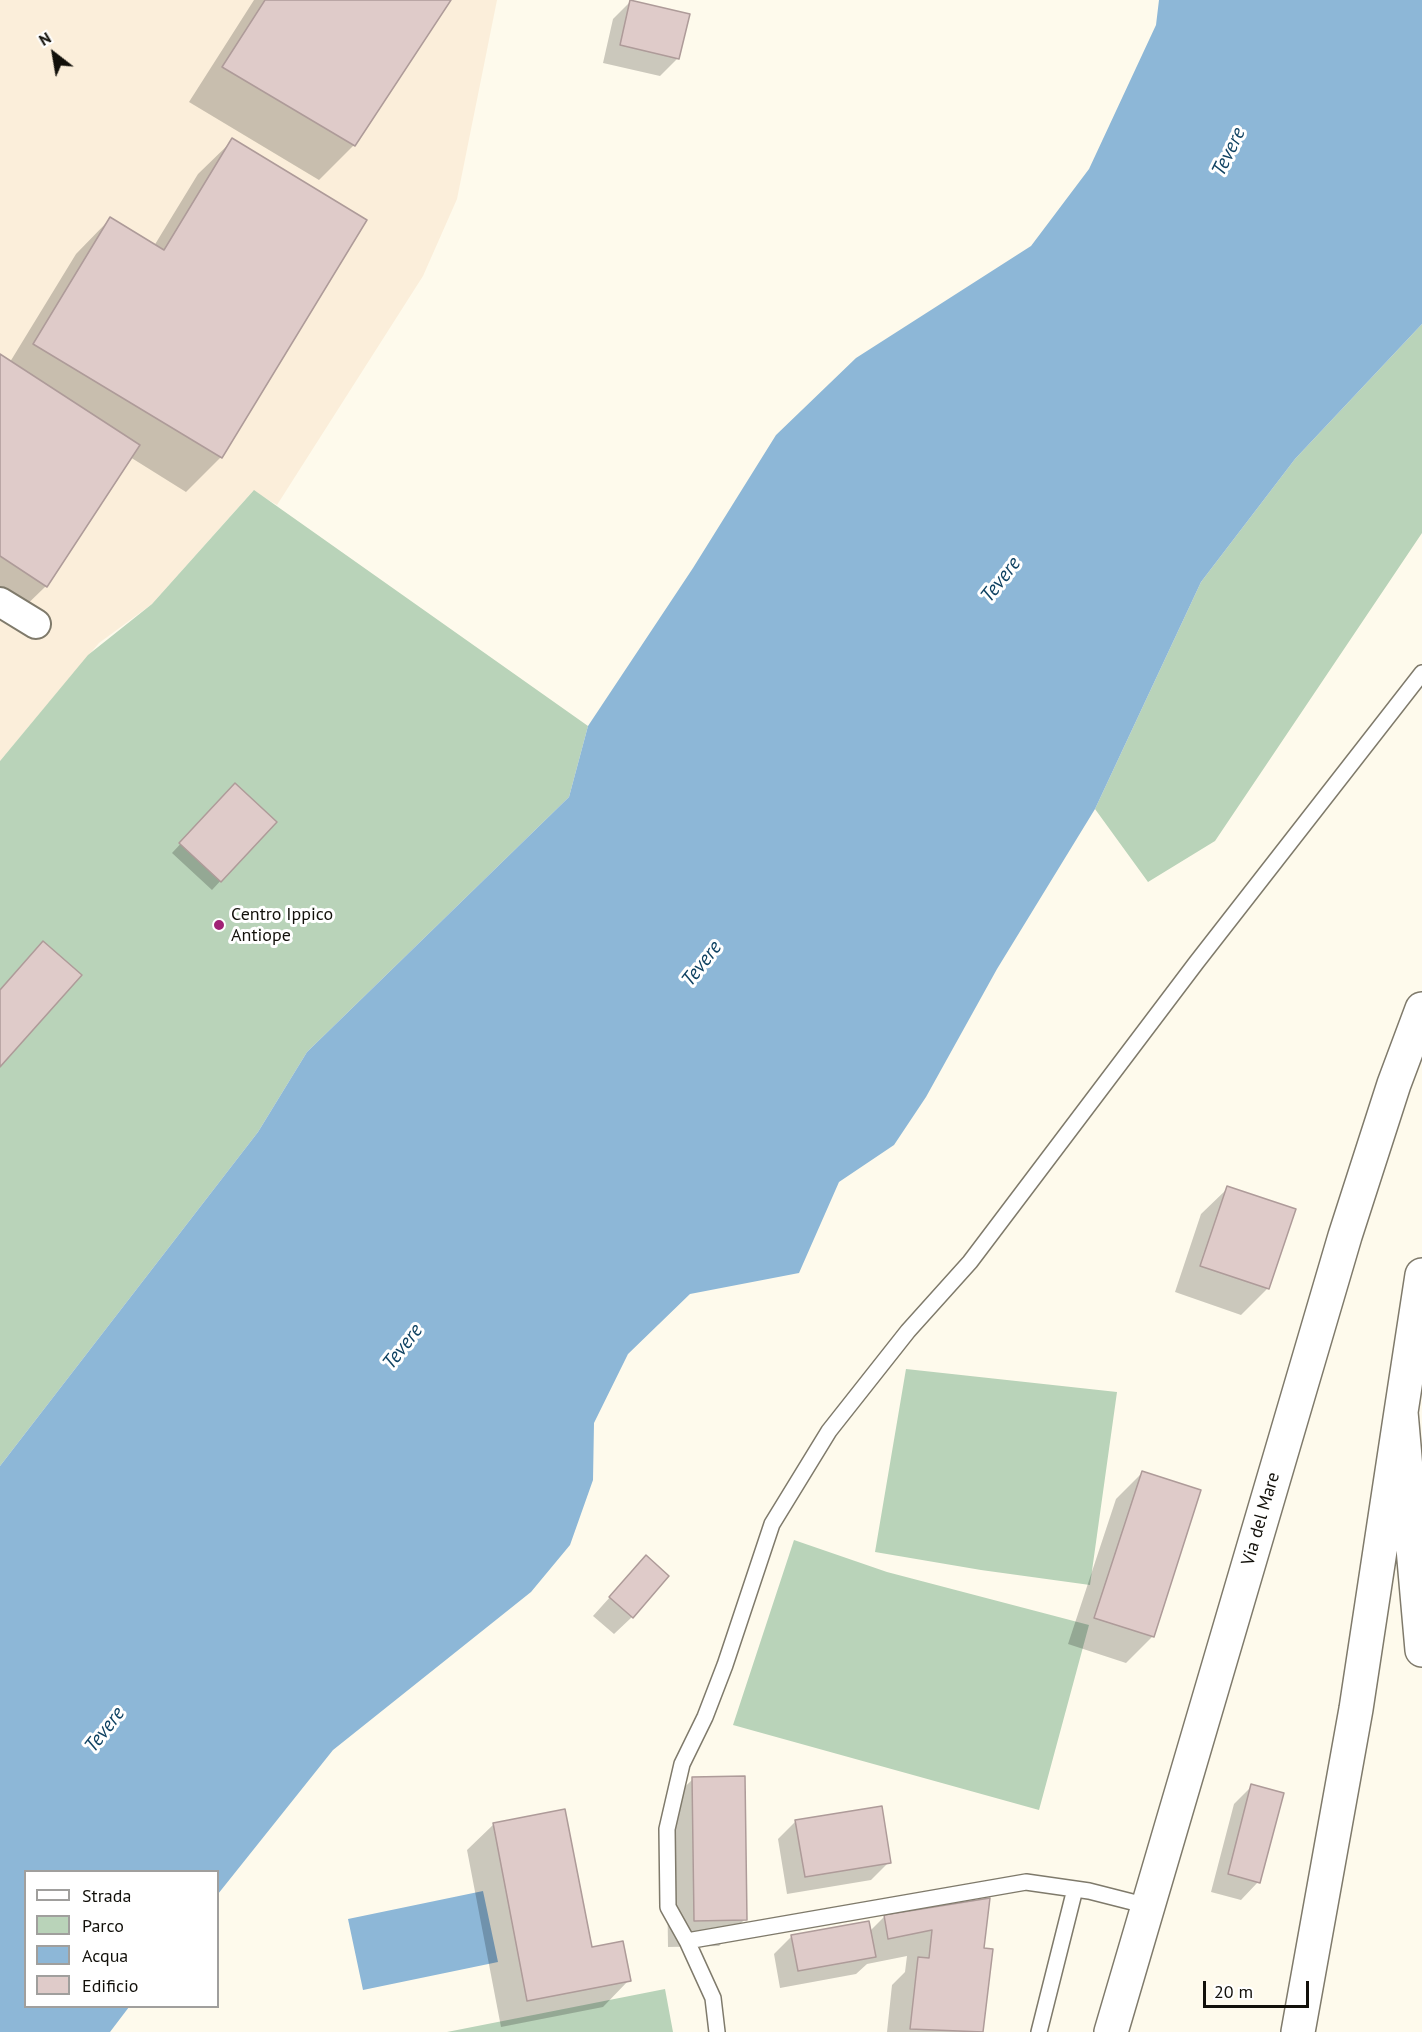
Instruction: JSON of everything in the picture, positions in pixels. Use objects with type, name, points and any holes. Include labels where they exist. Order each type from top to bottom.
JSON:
[{"type":"main road","name":"Via del Mare","points":[[1111,2032],[1345,1236],[1394,1084],[1422,1008]]},
{"type":"main road","points":[[1298,2032],[1356,1709],[1422,1275]]},
{"type":"main road","points":[[1401,1412],[1422,1650]]},
{"type":"street","points":[[0,602],[36,624]]},
{"type":"lane","points":[[717,2032],[712,1998],[687,1941],[668,1906],[667,1829],[682,1764],[705,1717],[725,1665],[772,1524],[829,1431],[908,1331],[970,1262],[1196,963],[1422,673]]},
{"type":"lane","points":[[687,1941],[1026,1882],[1075,1889],[1148,1906]]},
{"type":"lane","points":[[1039,2032],[1075,1889]]},
{"type":"shaded area","points":[[0,0],[497,0],[457,199],[423,276],[277,505],[253,491],[152,604],[99,643],[0,761]]},
{"type":"green space","points":[[1422,324],[1422,533],[1215,841],[1148,882],[1095,809],[1201,582],[1295,459]]},
{"type":"green space","name":"Centro Ippico Antiope","points":[[254,490],[588,726],[569,797],[307,1052],[258,1132],[0,1466],[0,761],[88,655],[152,604]]},
{"type":"green space","points":[[906,1369],[1117,1392],[1090,1585],[875,1552]]},
{"type":"green space","points":[[794,1540],[887,1572],[1089,1625],[1039,1810],[733,1725]]},
{"type":"green space","points":[[665,1989],[673,2032],[447,2032]]},
{"type":"water","name":"Tevere","points":[[1159,0],[1422,0],[1422,324],[1295,459],[1201,582],[1095,809],[997,969],[926,1097],[894,1145],[839,1182],[799,1273],[690,1294],[628,1354],[594,1423],[593,1480],[570,1545],[531,1592],[333,1750],[219,1893],[219,1870],[24,1870],[24,2008],[128,2008],[110,2032],[0,2032],[0,1466],[258,1132],[307,1052],[569,797],[588,726],[693,568],[776,435],[856,358],[1031,246],[1089,169],[1156,25]]},
{"type":"water","points":[[483,1891],[498,1962],[363,1990],[348,1919]]},
{"type":"building","points":[[265,0],[451,0],[355,146],[222,67]]},
{"type":"building","points":[[630,0],[690,14],[679,59],[620,45]]},
{"type":"building","points":[[232,138],[367,220],[222,458],[33,344],[110,217],[164,250]]},
{"type":"building","points":[[0,354],[140,445],[47,587],[0,556]]},
{"type":"building","points":[[235,783],[277,822],[221,882],[179,843]]},
{"type":"building","points":[[43,941],[82,975],[0,1067],[0,990]]},
{"type":"building","points":[[1227,1186],[1296,1209],[1269,1289],[1200,1266]]},
{"type":"building","points":[[1142,1471],[1201,1490],[1154,1637],[1094,1618]]},
{"type":"building","points":[[646,1555],[669,1576],[633,1618],[609,1597]]},
{"type":"building","points":[[745,1776],[747,1920],[694,1921],[692,1777]]},
{"type":"building","points":[[1251,1784],[1284,1793],[1260,1883],[1228,1874]]},
{"type":"building","points":[[882,1806],[891,1863],[805,1877],[795,1820]]},
{"type":"building","points":[[565,1809],[592,1947],[623,1941],[631,1981],[527,2001],[493,1823]]},
{"type":"building","points":[[990,1898],[984,1948],[993,1949],[983,2032],[910,2029],[918,1957],[929,1958],[932,1930],[888,1939],[884,1915]]},
{"type":"building","points":[[869,1921],[876,1957],[798,1971],[791,1935]]},
{"type":"place","name":"Centro Ippico Antiope","points":[[219,925]]}]
